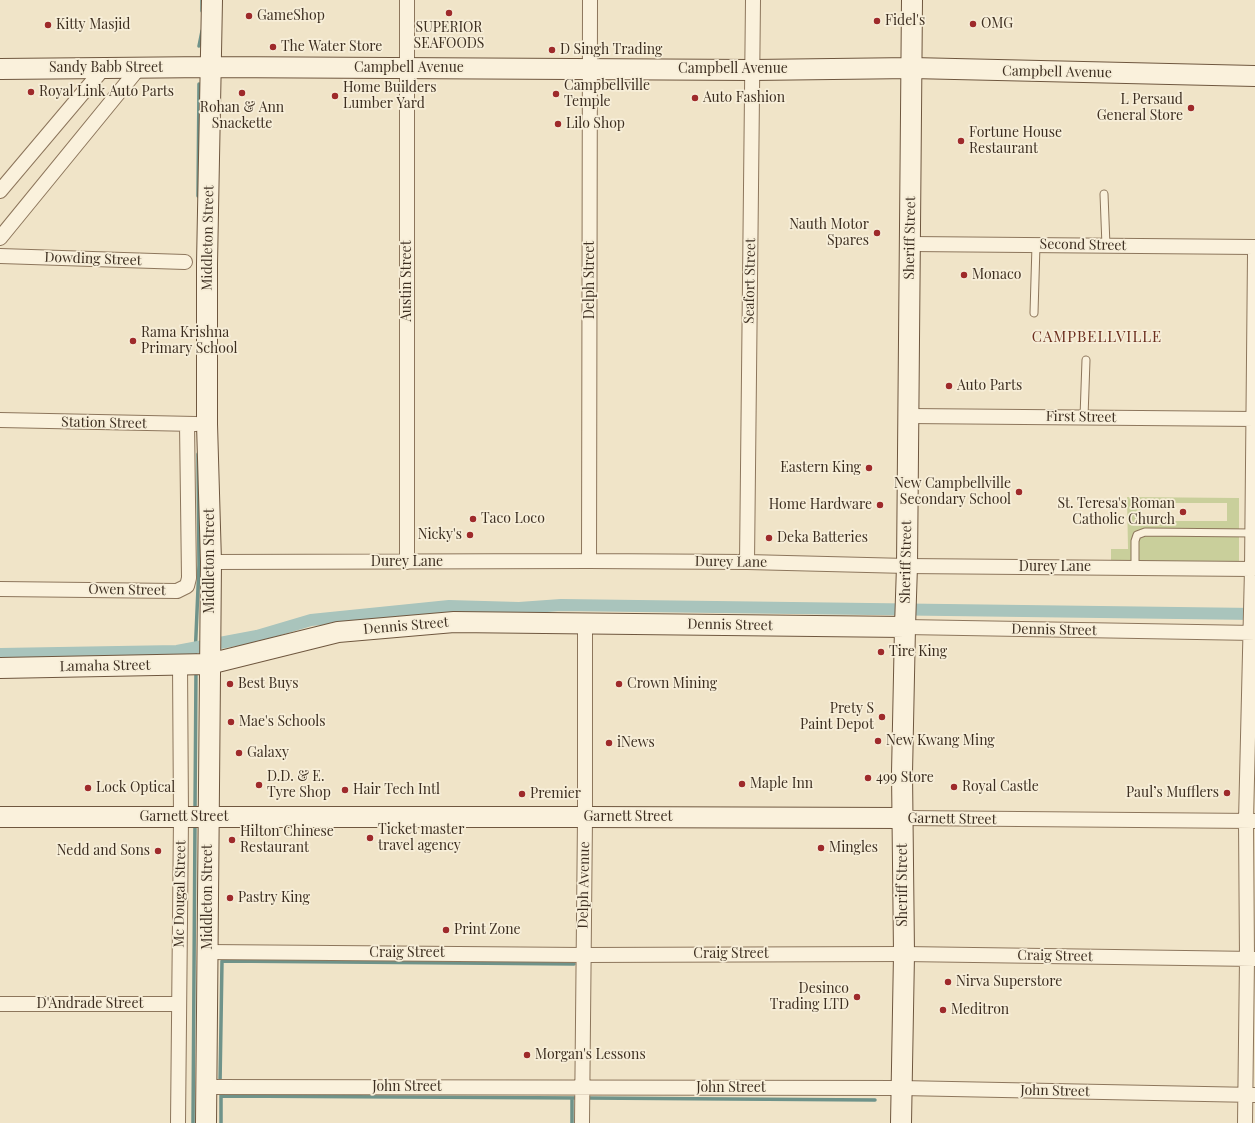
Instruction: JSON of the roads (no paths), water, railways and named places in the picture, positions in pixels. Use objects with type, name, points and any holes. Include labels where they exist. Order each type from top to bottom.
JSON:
[{"type":"street","name":"Middleton Street","points":[[206,1123],[210,1087],[207,952],[208,660],[211,562],[207,424],[207,264],[212,0]]},
{"type":"street","name":"Austin Street","points":[[407,0],[407,562]]},
{"type":"street","name":"Delph Street","points":[[589,561],[590,0]]},
{"type":"street","name":"Seafort Street","points":[[747,562],[753,0]]},
{"type":"street","name":"Sheriff Street","points":[[901,1123],[904,954],[902,773],[909,416],[912,0]]},
{"type":"street","name":"Sandy Babb Street","points":[[0,69],[138,69],[211,67]]},
{"type":"street","name":"Campbell Avenue","points":[[211,67],[753,70],[912,68],[1255,76]]},
{"type":"street","points":[[0,191],[103,69]]},
{"type":"street","points":[[0,238],[138,69]]},
{"type":"street","name":"Second Street","points":[[911,244],[1255,247]]},
{"type":"street","points":[[1245,1123],[1250,1095],[1250,821],[1255,254]]},
{"type":"street","name":"Dowding Street","points":[[0,256],[185,262]]},
{"type":"street","name":"First Street","points":[[909,416],[1254,419]]},
{"type":"street","name":"Station Street","points":[[0,420],[207,424]]},
{"type":"street","name":"Owen Street","points":[[0,589],[177,591],[187,586],[190,578],[187,424]]},
{"type":"street","name":"Durey Lane","points":[[211,562],[747,562],[907,566],[1252,569]]},
{"type":"street","name":"Dennis Street","points":[[208,660],[338,632],[454,622],[905,627],[1252,633]]},
{"type":"street","name":"Delph Avenue","points":[[582,1123],[585,624]]},
{"type":"street","name":"Lamaha Street","points":[[0,668],[182,664],[208,660]]},
{"type":"street","name":"Mc Dougal Street","points":[[178,1123],[182,664]]},
{"type":"street","name":"Garnett Street","points":[[0,817],[902,818],[1250,821]]},
{"type":"street","name":"Craig Street","points":[[207,952],[584,955],[904,954],[1251,959]]},
{"type":"street","name":"D'Andrade Street","points":[[0,1004],[179,1004]]},
{"type":"street","name":"John Street","points":[[210,1087],[582,1094],[902,1088],[1250,1095]]},
{"type":"lane","points":[[1104,194],[1106,246]]},
{"type":"lane","points":[[1034,313],[1036,245]]},
{"type":"lane","points":[[1084,418],[1086,360]]},
{"type":"lane","points":[[1135,568],[1134,541],[1137,536],[1145,532],[1252,533]]},
{"type":"waterway","points":[[202,0],[202,11]]},
{"type":"waterway","points":[[199,46],[202,31]]},
{"type":"waterway","points":[[198,196],[199,84]]},
{"type":"waterway","points":[[195,658],[199,565],[198,454]]},
{"type":"waterway","points":[[0,654],[177,651],[257,636],[311,620],[449,606],[519,608],[561,605],[1255,614]]},
{"type":"waterway","points":[[195,810],[196,670]]},
{"type":"waterway","points":[[193,1123],[195,822]]},
{"type":"waterway","points":[[220,1084],[222,961],[574,964]]},
{"type":"waterway","points":[[221,1094],[221,1123]]},
{"type":"waterway","points":[[221,1096],[580,1098]]},
{"type":"waterway","points":[[572,1098],[572,1123]]},
{"type":"waterway","points":[[586,1098],[875,1100]]},
{"type":"place","name":"SUPERIOR SEAFOODS","points":[[449,13]]},
{"type":"place","name":"GameShop","points":[[249,16]]},
{"type":"place","name":"Fidel's","points":[[877,21]]},
{"type":"place","name":"OMG","points":[[973,24]]},
{"type":"place","name":"Kitty Masjid","points":[[48,25]]},
{"type":"place","name":"The Water Store","points":[[273,47]]},
{"type":"place","name":"D Singh Trading","points":[[552,50]]},
{"type":"place","name":"Royal Link Auto Parts","points":[[31,92]]},
{"type":"place","name":"Rohan & Ann Snackette","points":[[242,93]]},
{"type":"place","name":"Campbellville Temple","points":[[556,94]]},
{"type":"place","name":"Home Builders Lumber Yard","points":[[335,96]]},
{"type":"place","name":"Auto Fashion","points":[[695,98]]},
{"type":"place","name":"L Persaud General Store","points":[[1191,108]]},
{"type":"place","name":"Lilo Shop","points":[[558,124]]},
{"type":"place","name":"Fortune House Restaurant","points":[[961,141]]},
{"type":"place","name":"Nauth Motor Spares","points":[[877,233]]},
{"type":"place","name":"Monaco","points":[[964,275]]},
{"type":"place","name":"Rama Krishna Primary School","points":[[133,341]]},
{"type":"place","name":"Auto Parts","points":[[949,386]]},
{"type":"place","name":"Eastern King","points":[[869,468]]},
{"type":"place","name":"New Campbellville Secondary School","points":[[1019,492]]},
{"type":"place","name":"Home Hardware","points":[[880,505]]},
{"type":"place","name":"St. Teresa's Roman Catholic Church","points":[[1183,512]]},
{"type":"place","name":"Taco Loco","points":[[473,519]]},
{"type":"place","name":"Nicky's","points":[[470,535]]},
{"type":"place","name":"Deka Batteries","points":[[769,538]]},
{"type":"place","name":"Tire King","points":[[881,652]]},
{"type":"place","name":"Best Buys","points":[[230,684]]},
{"type":"place","name":"Crown Mining","points":[[619,684]]},
{"type":"place","name":"Prety S Paint Depot","points":[[882,717]]},
{"type":"place","name":"Mae's Schools","points":[[231,722]]},
{"type":"place","name":"New Kwang Ming","points":[[878,741]]},
{"type":"place","name":"iNews","points":[[609,743]]},
{"type":"place","name":"Galaxy","points":[[239,753]]},
{"type":"place","name":"499 Store","points":[[868,778]]},
{"type":"place","name":"Maple Inn","points":[[742,784]]},
{"type":"place","name":"D.D. & E. Tyre Shop","points":[[259,785]]},
{"type":"place","name":"Royal Castle","points":[[954,787]]},
{"type":"place","name":"Lock Optical","points":[[88,788]]},
{"type":"place","name":"Hair Tech Intl","points":[[345,790]]},
{"type":"place","name":"Paul’s Mufflers","points":[[1227,793]]},
{"type":"place","name":"Premier","points":[[522,794]]},
{"type":"place","name":"Ticket master travel agency","points":[[370,838]]},
{"type":"place","name":"Hilton Chinese Restaurant","points":[[232,840]]},
{"type":"place","name":"Mingles","points":[[821,848]]},
{"type":"place","name":"Nedd and Sons","points":[[158,851]]},
{"type":"place","name":"Pastry King","points":[[230,898]]},
{"type":"place","name":"Print Zone","points":[[446,930]]},
{"type":"place","name":"Nirva Superstore","points":[[948,982]]},
{"type":"place","name":"Desinco Trading LTD","points":[[857,997]]},
{"type":"place","name":"Meditron","points":[[943,1010]]},
{"type":"place","name":"Morgan's Lessons","points":[[527,1055]]},
{"type":"district","name":"CAMPBELLVILLE","points":[[1097,337]]}]
